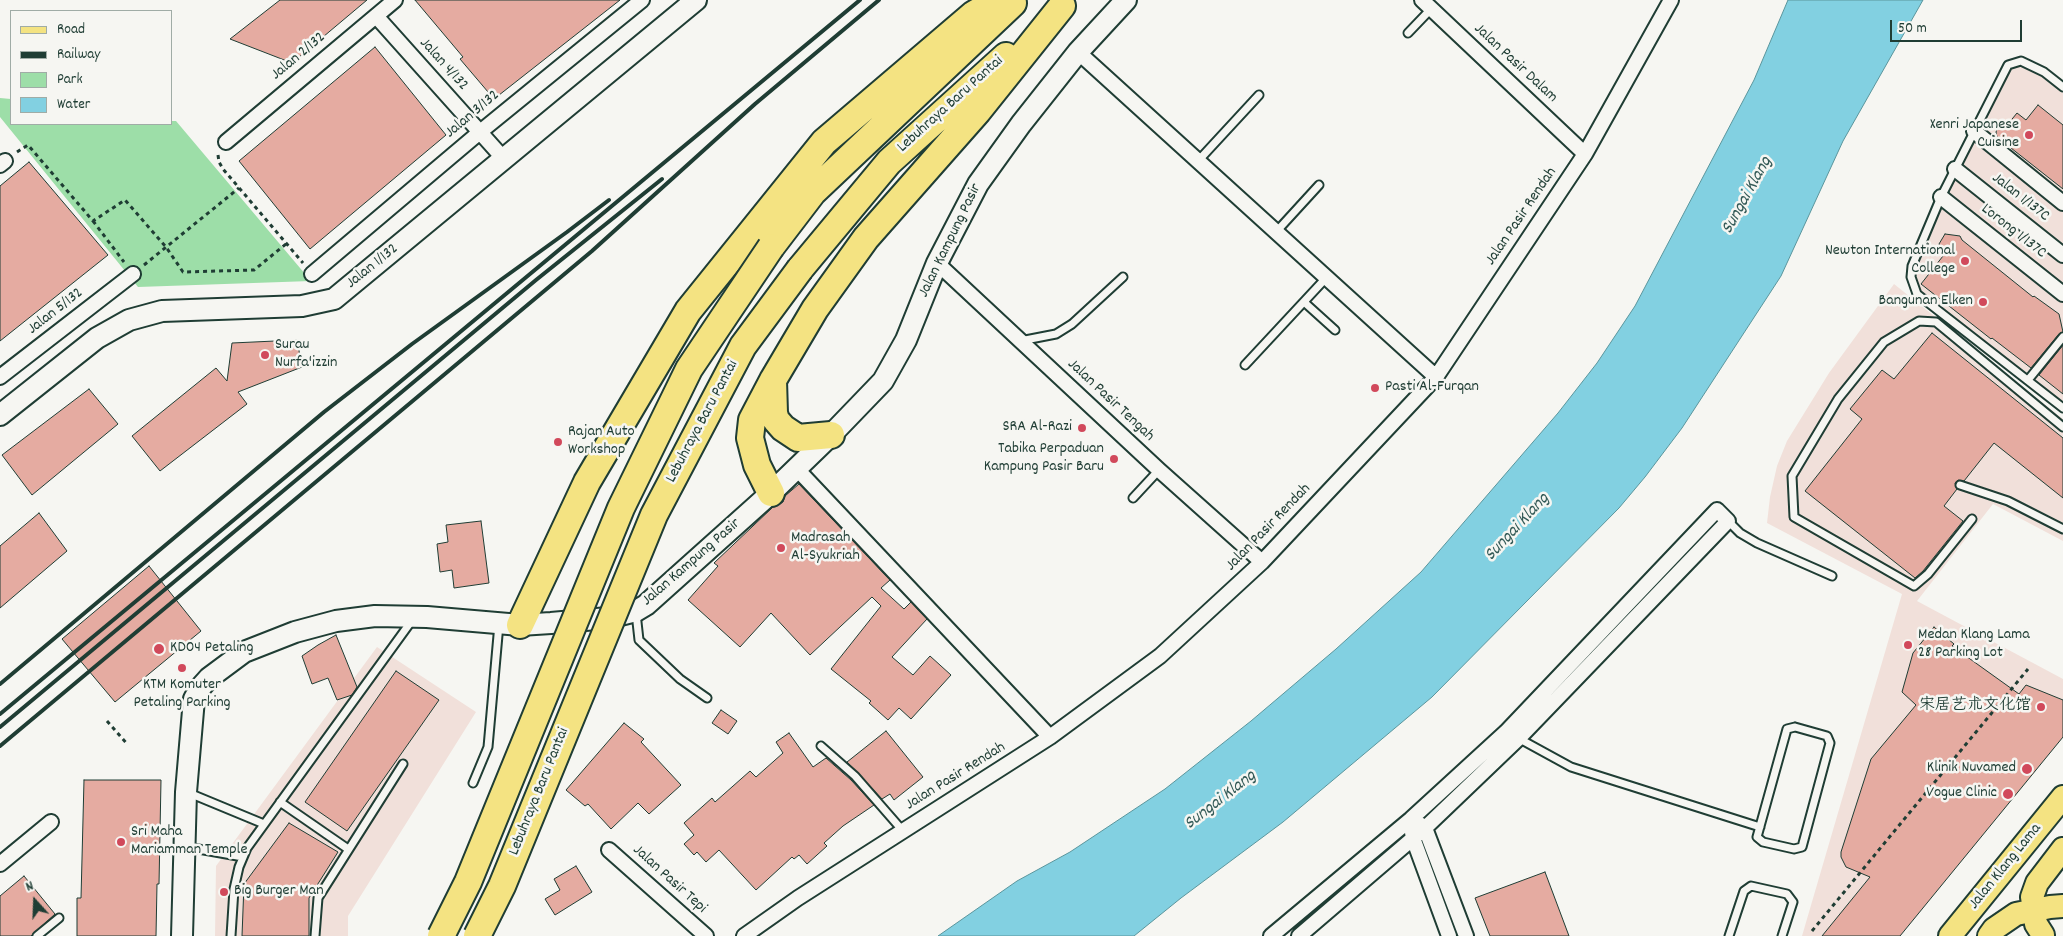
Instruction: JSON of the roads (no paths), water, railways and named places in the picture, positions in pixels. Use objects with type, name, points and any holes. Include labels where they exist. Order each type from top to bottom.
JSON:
[{"type":"highway","points":[[509,624],[587,482],[688,311],[824,142],[974,14],[1000,0]]},
{"type":"highway","name":"Lebuhraya Baru Pantai","points":[[440,936],[468,882],[622,508],[689,369],[771,247],[813,192],[1016,0]]},
{"type":"highway","points":[[771,493],[757,464],[750,438],[752,420],[815,309],[866,238],[978,111],[1065,3]]},
{"type":"highway","name":"Lebuhraya Baru Pantai","points":[[477,936],[502,886],[654,515],[743,346],[800,269],[889,162],[1065,3]]},
{"type":"highway","points":[[773,380],[774,413],[776,420],[783,428],[798,438],[831,435]]},
{"type":"main road","name":"Jalan Klang Lama","points":[[1950,936],[2063,797]]},
{"type":"main road","points":[[2063,850],[2037,883],[2032,897],[2036,924],[2044,936],[2063,911]]},
{"type":"main road","points":[[1989,936],[1994,929],[2016,914],[2063,906]]},
{"type":"street","name":"Jalan 2/132","points":[[226,142],[394,0]]},
{"type":"street","name":"Jalan 3/132","points":[[312,274],[480,132],[642,0]]},
{"type":"street","name":"Jalan 1/132","points":[[0,415],[98,338],[130,320],[162,311],[302,306],[334,300],[696,0]]},
{"type":"street","name":"Jalan Kampung Pasir","points":[[182,936],[186,792],[194,699],[200,688],[222,668],[244,652],[295,632],[336,621],[375,616],[509,624],[582,621],[636,611],[646,605],[771,493],[883,381],[906,340],[937,262],[978,184],[1021,124],[1078,52],[1126,0]]},
{"type":"street","name":"Jalan Pasir Rendah","points":[[744,936],[798,898],[1050,738],[1160,656],[1262,562],[1436,377],[1585,154],[1671,0]]},
{"type":"street","name":"Jalan Pasir Dalam","points":[[1426,4],[1585,154]]},
{"type":"street","name":"Jalan 4/132","points":[[376,16],[504,159]]},
{"type":"street","points":[[1078,52],[1436,377]]},
{"type":"street","points":[[1974,131],[2063,203]]},
{"type":"street","name":"Jalan 1/137C","points":[[1955,169],[2063,255]]},
{"type":"street","name":"Lorong 1/137C","points":[[1940,197],[2063,294]]},
{"type":"street","name":"Jalan Pasir Tengah","points":[[937,262],[1158,470],[1262,562]]},
{"type":"street","name":"Jalan 5/132","points":[[0,377],[133,274]]},
{"type":"street","points":[[796,468],[1050,738]]},
{"type":"street","points":[[1299,936],[1425,828],[1513,735],[1717,510],[1728,521]]},
{"type":"street","points":[[1271,936],[1513,735]]},
{"type":"street","points":[[1411,819],[1425,828],[1466,936]]},
{"type":"street","points":[[1411,819],[1413,838],[1450,936]]},
{"type":"street","points":[[0,864],[51,822]]},
{"type":"street","name":"Jalan Pasir Tepi","points":[[609,850],[706,936]]},
{"type":"lane","points":[[1408,34],[1426,4]]},
{"type":"lane","points":[[2063,87],[2044,72],[2021,61],[2008,65],[1940,197],[1912,266],[1911,277],[1916,294],[2063,408]]},
{"type":"lane","points":[[1198,161],[1259,95]]},
{"type":"lane","points":[[1276,232],[1319,185]]},
{"type":"lane","points":[[1020,341],[1056,334],[1072,324],[1123,277]]},
{"type":"lane","points":[[1245,365],[1326,278]]},
{"type":"lane","points":[[1304,302],[1335,330]]},
{"type":"lane","points":[[1972,519],[1928,574],[1914,586],[1794,517],[1792,476],[1838,399],[1884,342],[1919,321],[1936,322],[2063,427]]},
{"type":"lane","points":[[2028,380],[2063,337]]},
{"type":"lane","points":[[1133,498],[1158,470]]},
{"type":"lane","points":[[1960,485],[2008,501],[2063,529]]},
{"type":"lane","points":[[1728,521],[1740,533],[1757,543],[1832,576]]},
{"type":"lane","points":[[636,611],[639,640],[680,679],[707,698]]},
{"type":"lane","points":[[230,936],[234,889],[247,848],[415,617]]},
{"type":"lane","points":[[473,783],[488,747],[509,624]]},
{"type":"lane","points":[[1795,728],[1827,736],[1830,744],[1802,847],[1794,849],[1762,842],[1757,837],[1760,827],[1787,729],[1795,728]]},
{"type":"lane","points":[[1513,735],[1571,767],[1760,827]]},
{"type":"lane","points":[[821,746],[856,776],[903,831]]},
{"type":"lane","points":[[316,936],[318,898],[403,764]]},
{"type":"lane","points":[[186,792],[264,824]]},
{"type":"lane","points":[[280,802],[348,849]]},
{"type":"lane","points":[[185,847],[243,857]]},
{"type":"lane","points":[[1729,936],[1744,891],[1751,886],[1787,894],[1793,902],[1782,936]]},
{"type":"lane","points":[[37,936],[59,918]]},
{"type":"water","name":"Sungai Klang","points":[[1788,0],[1923,0],[1843,141],[1781,276],[1682,428],[1619,508],[1432,697],[1283,822],[1181,898],[1134,936],[938,936],[1017,881],[1070,852],[1165,789],[1251,721],[1336,649],[1421,572],[1558,413],[1597,363],[1635,306],[1754,80]]},
{"type":"railway","points":[[0,714],[860,0]]},
{"type":"railway","points":[[0,746],[592,251],[755,104],[879,0]]},
{"type":"railway","points":[[0,727],[536,280],[662,179]]},
{"type":"railway","points":[[0,684],[324,412],[412,344],[609,200]]},
{"type":"place","name":"Xenri Japanese Cuisine","points":[[2029,135]]},
{"type":"place","name":"Newton International College","points":[[1965,261]]},
{"type":"place","name":"Bangunan Elken","points":[[1983,302]]},
{"type":"place","name":"Surau Nurfa'izzin","points":[[265,355]]},
{"type":"place","name":"Pasti Al-Furqan","points":[[1375,388]]},
{"type":"place","name":"SRA Al-Razi","points":[[1082,428]]},
{"type":"place","name":"Rajan Auto Workshop","points":[[558,442]]},
{"type":"place","name":"Tabika Perpaduan Kampung Pasir Baru","points":[[1114,459]]},
{"type":"place","name":"Madrasah Al-Syukriah","points":[[781,548]]},
{"type":"place","name":"Medan Klang Lama 28 Parking Lot","points":[[1908,645]]},
{"type":"place","name":"KD04 Petaling","points":[[159,649]]},
{"type":"place","name":"KTM Komuter Petaling Parking","points":[[182,668]]},
{"type":"place","name":"宋居艺术文化馆","points":[[2041,707]]},
{"type":"place","name":"Klinik Nuvamed","points":[[2027,769]]},
{"type":"place","name":"Vogue Clinic","points":[[2008,794]]},
{"type":"place","name":"Sri Maha Mariamman Temple","points":[[121,842]]},
{"type":"place","name":"Big Burger Man","points":[[224,892]]}]
